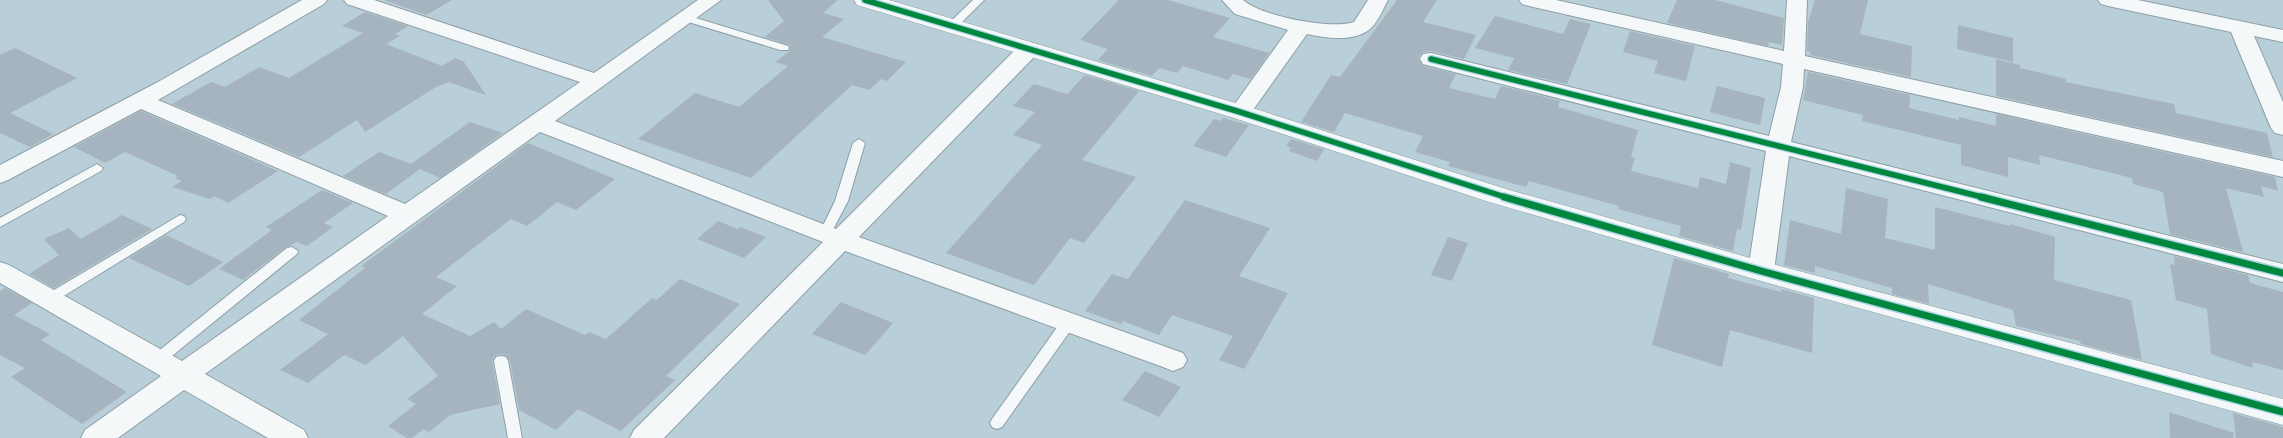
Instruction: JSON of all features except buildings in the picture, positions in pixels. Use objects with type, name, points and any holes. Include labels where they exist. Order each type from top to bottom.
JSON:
[{"type":"street","points":[[0,174],[140,100],[318,0]]},
{"type":"street","points":[[354,0],[597,81]]},
{"type":"street","points":[[96,438],[406,215],[711,0]]},
{"type":"street","points":[[865,0],[1240,112],[1496,195],[1762,270],[2283,412]]},
{"type":"street","points":[[1232,0],[1242,10],[1328,32],[1353,30],[1364,25],[1378,0]]},
{"type":"street","points":[[1529,0],[2283,169]]},
{"type":"street","points":[[1762,270],[1778,147],[1792,87],[1797,0]]},
{"type":"street","points":[[2108,0],[2283,36]]},
{"type":"street","points":[[1240,112],[1302,26]]},
{"type":"street","points":[[2240,28],[2283,128]]},
{"type":"street","points":[[645,438],[833,237],[1029,49]]},
{"type":"street","points":[[1431,59],[2283,273]]},
{"type":"street","points":[[140,100],[406,215]]},
{"type":"street","points":[[538,123],[833,237],[1173,360]]},
{"type":"street","points":[[0,271],[293,438]]},
{"type":"lane","points":[[952,26],[979,0]]},
{"type":"lane","points":[[686,18],[784,48]]},
{"type":"lane","points":[[833,237],[837,216],[859,143]]},
{"type":"lane","points":[[0,222],[97,168]]},
{"type":"lane","points":[[49,299],[180,219]]},
{"type":"lane","points":[[156,361],[292,251]]},
{"type":"lane","points":[[997,423],[1068,323]]},
{"type":"lane","points":[[501,361],[515,438]]},
{"type":"cycle path","points":[[865,0],[1240,112],[1496,195],[1761,271],[2283,412]]},
{"type":"cycle path","points":[[1431,59],[2283,273]]}]
